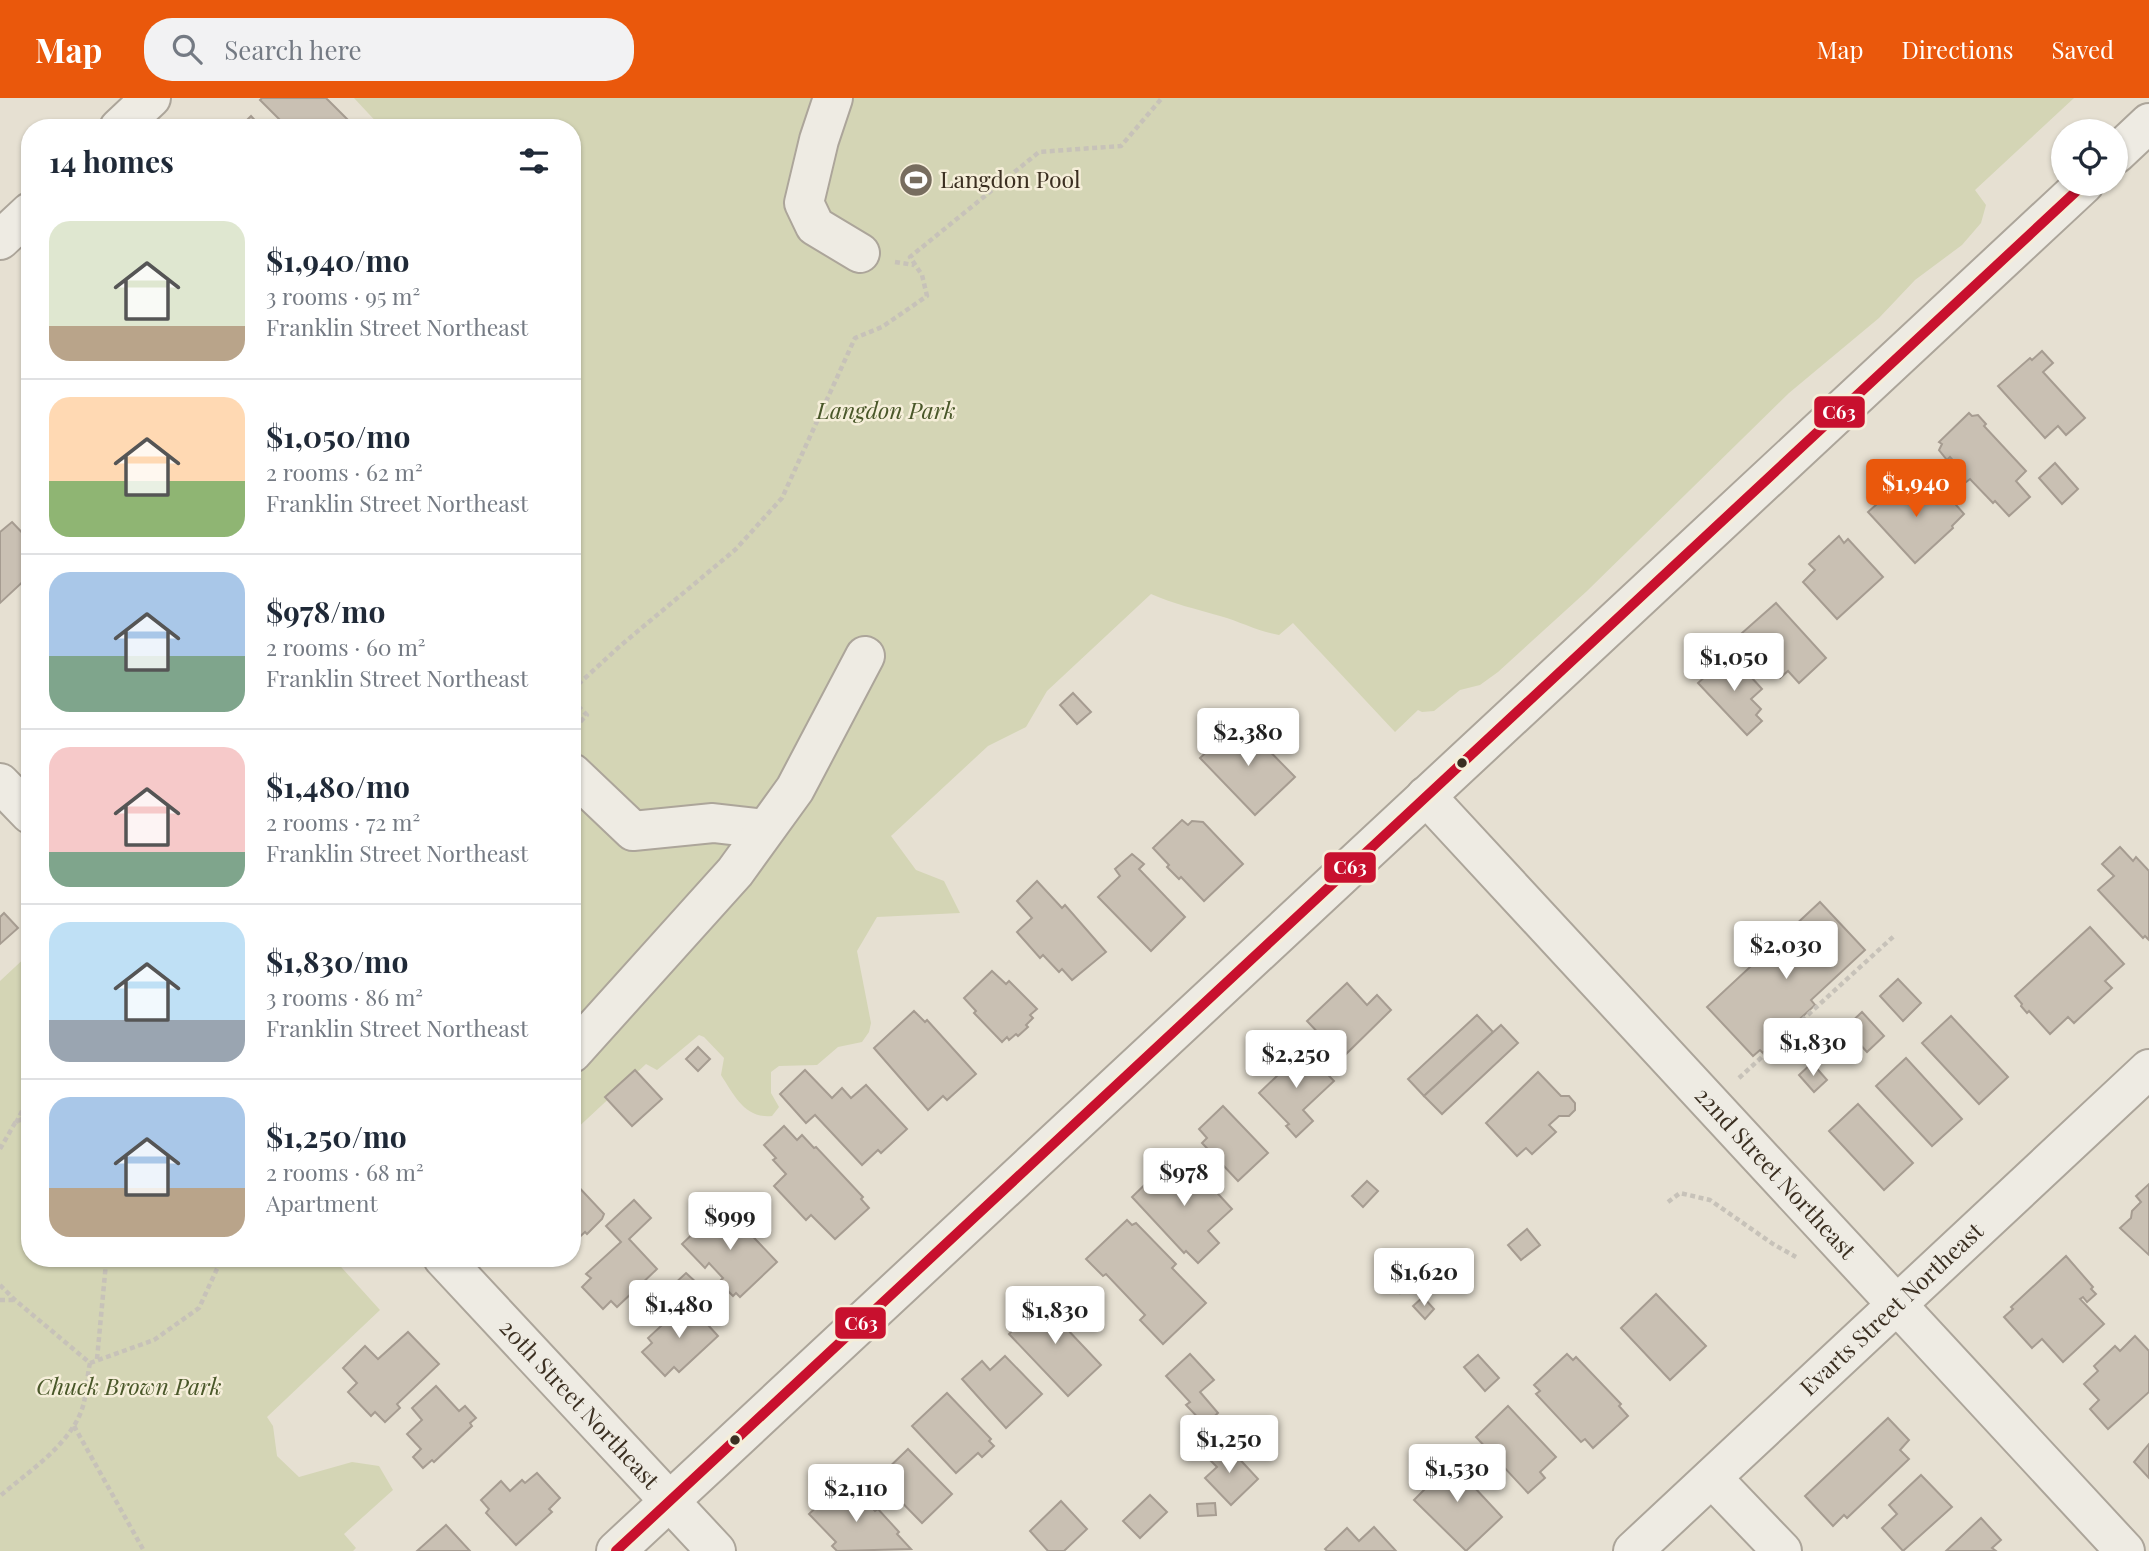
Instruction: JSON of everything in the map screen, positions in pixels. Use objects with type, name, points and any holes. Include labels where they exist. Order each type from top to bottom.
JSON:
[{"type":"street","points":[[129,119],[151,98]]},
{"type":"street","points":[[833,98],[819,140],[804,203],[816,226],[860,253]]},
{"type":"street","points":[[2128,143],[2149,123]]},
{"type":"street","points":[[616,1551],[2071,196]]},
{"type":"street","points":[[0,240],[21,220]]},
{"type":"street","points":[[581,1043],[734,872],[765,830],[795,789],[865,656]]},
{"type":"street","points":[[581,782],[633,831],[713,823],[765,830]]},
{"type":"street","points":[[0,783],[21,805]]},
{"type":"street","name":"22nd Street Northeast","points":[[1426,796],[2125,1551]]},
{"type":"street","name":"Evarts Street Northeast","points":[[1633,1551],[2149,1069]]},
{"type":"street","name":"20th Street Northeast","points":[[451,1267],[716,1551]]},
{"type":"street","points":[[1712,1478],[1782,1551]]},
{"type":"path","points":[[581,682],[736,549],[782,498],[855,338],[882,327],[927,296],[922,275],[910,257],[1039,152],[1121,146],[1162,98]]},
{"type":"path","points":[[1735,1081],[1894,936]]},
{"type":"path","points":[[0,1149],[21,1112]]},
{"type":"path","points":[[15,1123],[21,1119]]},
{"type":"path","points":[[1668,1202],[1680,1193],[1710,1200],[1773,1244],[1803,1260]]},
{"type":"path","points":[[97,1359],[106,1267]]},
{"type":"path","points":[[90,1363],[154,1340],[199,1308],[218,1267]]},
{"type":"path","points":[[0,1285],[90,1363]]},
{"type":"path","points":[[0,1300],[15,1300]]},
{"type":"path","points":[[0,1496],[53,1449],[74,1426],[84,1403],[90,1363]]},
{"type":"path","points":[[74,1426],[144,1551]]},
{"type":"green space","name":"Langdon Park","points":[[354,98],[2074,98],[1975,190],[1986,205],[1981,223],[1962,245],[1915,280],[1879,318],[1789,393],[1587,591],[1498,672],[1480,685],[1460,690],[1434,711],[1418,710],[1395,732],[1293,623],[1279,635],[1151,594],[1047,691],[1026,727],[988,746],[891,836],[916,870],[944,881],[960,913],[877,917],[857,951],[871,1023],[862,1042],[838,1047],[817,1065],[779,1066],[771,1072],[771,1093],[779,1107],[772,1116],[763,1116],[747,1110],[736,1098],[721,1075],[724,1058],[699,1035],[657,1070],[646,1064],[581,1125],[581,119],[374,119]]},
{"type":"green space","name":"Chuck Brown Park","points":[[21,961],[21,1267],[341,1267],[380,1310],[267,1417],[273,1426],[277,1456],[299,1477],[352,1462],[379,1466],[393,1490],[344,1534],[356,1548],[353,1551],[0,1551],[0,981]]},
{"type":"building","points":[[326,98],[347,119],[279,119],[260,100]]},
{"type":"building","points":[[2042,351],[2053,363],[2043,372],[2085,418],[2066,435],[2058,426],[2045,438],[1998,386]]},
{"type":"building","points":[[1969,413],[1972,416],[1978,415],[1986,424],[1984,426],[2026,471],[2016,481],[2030,497],[2009,516],[1970,479],[1965,483],[1955,472],[1960,468],[1950,457],[1947,460],[1939,450],[1942,444],[1939,442]]},
{"type":"building","points":[[2055,463],[2078,489],[2062,504],[2039,478]]},
{"type":"building","points":[[1904,480],[1929,502],[1943,490],[1964,514],[1953,528],[1915,563],[1868,512]]},
{"type":"building","points":[[12,522],[21,532],[21,583],[0,603],[0,532]]},
{"type":"building","points":[[1839,536],[1844,543],[1848,539],[1883,577],[1837,619],[1803,582],[1815,570],[1809,564]]},
{"type":"building","points":[[1776,603],[1826,658],[1799,683],[1788,671],[1780,678],[1742,633]]},
{"type":"building","points":[[1730,654],[1762,689],[1751,699],[1761,709],[1756,715],[1762,721],[1747,735],[1698,683]]},
{"type":"building","points":[[1073,693],[1091,712],[1077,724],[1060,705]]},
{"type":"building","points":[[1240,721],[1295,777],[1255,815],[1200,758]]},
{"type":"building","points":[[1182,820],[1188,825],[1192,821],[1203,822],[1243,864],[1204,901],[1181,877],[1179,879],[1167,867],[1169,865],[1153,848]]},
{"type":"building","points":[[2120,847],[2133,861],[2136,857],[2149,871],[2149,940],[2145,936],[2143,938],[2098,890],[2114,876],[2102,864]]},
{"type":"building","points":[[1132,854],[1144,864],[1139,869],[1185,917],[1151,951],[1098,897],[1120,876],[1115,869]]},
{"type":"building","points":[[1037,881],[1062,908],[1065,905],[1106,952],[1072,980],[1062,969],[1059,972],[1043,955],[1040,958],[1017,932],[1032,918],[1017,901]]},
{"type":"building","points":[[1820,902],[1865,950],[1811,1000],[1815,1005],[1763,1053],[1760,1050],[1753,1056],[1707,1007]]},
{"type":"building","points":[[4,913],[18,928],[0,944],[0,917]]},
{"type":"building","points":[[2090,927],[2124,964],[2105,981],[2112,988],[2074,1023],[2068,1017],[2050,1034],[2029,1011],[2027,1013],[2015,996]]},
{"type":"building","points":[[992,971],[1006,984],[1009,981],[1037,1009],[1030,1015],[1033,1018],[1026,1025],[1028,1027],[1018,1036],[1016,1034],[1009,1040],[1007,1037],[1002,1042],[974,1013],[976,1011],[964,998]]},
{"type":"building","points":[[1898,979],[1921,1003],[1903,1021],[1880,996]]},
{"type":"building","points":[[1347,983],[1367,1005],[1377,995],[1391,1010],[1342,1058],[1307,1021]]},
{"type":"building","points":[[914,1011],[925,1022],[927,1020],[976,1074],[947,1100],[943,1096],[928,1110],[874,1048]]},
{"type":"building","points":[[1862,1012],[1884,1036],[1867,1052],[1845,1028]]},
{"type":"building","points":[[1477,1015],[1493,1032],[1424,1096],[1408,1079]]},
{"type":"building","points":[[1951,1016],[2008,1077],[1979,1104],[1922,1043]]},
{"type":"building","points":[[1501,1025],[1518,1043],[1442,1114],[1424,1096]]},
{"type":"building","points":[[698,1047],[710,1059],[698,1071],[686,1059]]},
{"type":"building","points":[[1303,1049],[1334,1081],[1303,1110],[1313,1121],[1296,1137],[1286,1126],[1289,1124],[1259,1093],[1278,1075],[1270,1068],[1280,1059],[1286,1065]]},
{"type":"building","points":[[1906,1058],[1962,1119],[1932,1146],[1876,1086]]},
{"type":"building","points":[[1812,1063],[1827,1080],[1814,1092],[1799,1075]]},
{"type":"building","points":[[635,1070],[662,1099],[632,1126],[605,1097]]},
{"type":"building","points":[[805,1070],[832,1098],[842,1088],[851,1098],[866,1085],[907,1129],[881,1153],[878,1150],[862,1165],[815,1115],[806,1123],[780,1094]]},
{"type":"building","points":[[1538,1072],[1561,1096],[1569,1096],[1575,1103],[1575,1110],[1569,1116],[1559,1116],[1549,1125],[1556,1132],[1532,1154],[1526,1148],[1517,1156],[1486,1123]]},
{"type":"building","points":[[1858,1104],[1913,1163],[1884,1190],[1829,1131]]},
{"type":"building","points":[[1223,1106],[1268,1153],[1238,1181],[1202,1143],[1207,1138],[1199,1129]]},
{"type":"building","points":[[784,1126],[797,1140],[802,1135],[816,1147],[863,1197],[861,1199],[869,1208],[835,1239],[811,1215],[806,1220],[774,1186],[786,1174],[764,1145]]},
{"type":"building","points":[[1181,1159],[1195,1173],[1197,1171],[1232,1209],[1208,1231],[1219,1243],[1198,1263],[1186,1251],[1184,1253],[1132,1197],[1159,1171],[1163,1176]]},
{"type":"building","points":[[1367,1181],[1378,1191],[1363,1207],[1352,1196]]},
{"type":"building","points":[[2149,1184],[2149,1255],[2120,1228],[2131,1218],[2132,1211],[2141,1202],[2136,1196]]},
{"type":"building","points":[[581,1190],[604,1214],[587,1234],[585,1232],[581,1236]]},
{"type":"building","points":[[634,1200],[651,1218],[629,1239],[657,1269],[617,1307],[611,1301],[603,1309],[582,1287],[591,1278],[586,1274],[621,1242],[606,1226]]},
{"type":"building","points":[[723,1205],[777,1262],[740,1297],[736,1293],[733,1296],[719,1282],[723,1278],[709,1263],[705,1268],[682,1244]]},
{"type":"building","points":[[1127,1220],[1132,1225],[1136,1223],[1176,1264],[1172,1268],[1206,1303],[1163,1344],[1140,1320],[1145,1315],[1106,1274],[1103,1276],[1086,1259]]},
{"type":"building","points":[[1527,1229],[1540,1245],[1521,1260],[1508,1245]]},
{"type":"building","points":[[2066,1256],[2096,1294],[2087,1302],[2083,1297],[2080,1299],[2104,1324],[2063,1362],[2042,1339],[2032,1348],[2004,1317],[2013,1309],[2011,1307]]},
{"type":"building","points":[[1397,1263],[1413,1283],[1400,1293],[1384,1274]]},
{"type":"building","points":[[686,1273],[699,1285],[683,1300],[671,1287]]},
{"type":"building","points":[[1052,1294],[1075,1318],[1065,1327],[1101,1365],[1068,1396],[1009,1334]]},
{"type":"building","points":[[1656,1294],[1706,1346],[1670,1380],[1621,1328]]},
{"type":"building","points":[[1423,1297],[1434,1309],[1425,1319],[1413,1306]]},
{"type":"building","points":[[687,1302],[718,1336],[679,1372],[674,1367],[665,1376],[642,1352],[652,1343],[648,1338]]},
{"type":"building","points":[[408,1332],[439,1364],[397,1404],[400,1408],[385,1422],[375,1412],[371,1416],[348,1392],[357,1383],[343,1368],[365,1346],[378,1359]]},
{"type":"building","points":[[2135,1336],[2149,1351],[2149,1392],[2108,1429],[2090,1409],[2099,1400],[2084,1384],[2098,1371],[2094,1366],[2115,1346],[2120,1351]]},
{"type":"building","points":[[1190,1354],[1214,1380],[1200,1392],[1218,1413],[1205,1425],[1186,1405],[1190,1402],[1166,1376]]},
{"type":"building","points":[[1567,1354],[1573,1360],[1576,1357],[1621,1404],[1619,1406],[1628,1416],[1593,1448],[1585,1439],[1581,1442],[1536,1394],[1540,1391],[1534,1385]]},
{"type":"building","points":[[1478,1355],[1499,1378],[1485,1391],[1464,1367]]},
{"type":"building","points":[[1005,1356],[1042,1394],[1006,1428],[962,1379],[982,1361],[990,1370]]},
{"type":"building","points":[[436,1386],[459,1411],[465,1406],[476,1418],[470,1423],[472,1426],[434,1462],[432,1460],[423,1468],[413,1457],[421,1449],[407,1434],[422,1420],[412,1408]]},
{"type":"building","points":[[947,1393],[991,1439],[989,1441],[994,1446],[982,1457],[978,1453],[956,1473],[912,1426]]},
{"type":"building","points":[[1508,1406],[1556,1457],[1540,1472],[1545,1478],[1528,1493],[1476,1437]]},
{"type":"building","points":[[1888,1418],[1909,1440],[1900,1450],[1909,1459],[1847,1518],[1844,1515],[1833,1526],[1805,1496]]},
{"type":"building","points":[[2149,1444],[2149,1478],[2134,1462]]},
{"type":"building","points":[[1214,1445],[1226,1458],[1233,1452],[1258,1479],[1231,1505],[1205,1478],[1217,1467],[1204,1454]]},
{"type":"building","points":[[908,1449],[952,1494],[922,1523],[878,1478]]},
{"type":"building","points":[[1457,1459],[1479,1482],[1474,1487],[1502,1517],[1466,1551],[1414,1500],[1428,1486],[1421,1478],[1433,1467],[1440,1475]]},
{"type":"building","points":[[537,1473],[560,1498],[549,1509],[552,1512],[516,1545],[486,1513],[489,1509],[481,1500],[501,1481],[510,1491],[522,1480],[525,1483]]},
{"type":"building","points":[[1921,1475],[1952,1507],[1903,1551],[1882,1528],[1897,1514],[1889,1505]]},
{"type":"building","points":[[840,1485],[853,1499],[858,1493],[875,1511],[878,1509],[911,1549],[837,1551],[832,1546],[836,1542],[809,1514]]},
{"type":"building","points":[[1150,1495],[1167,1512],[1140,1538],[1123,1521]]},
{"type":"building","points":[[1061,1501],[1087,1529],[1064,1551],[1048,1551],[1030,1531]]},
{"type":"building","points":[[1215,1503],[1216,1515],[1198,1516],[1197,1504]]},
{"type":"building","points":[[1981,1518],[2001,1540],[1992,1548],[1996,1551],[1946,1551]]},
{"type":"building","points":[[446,1525],[470,1551],[417,1551]]},
{"type":"building","points":[[1374,1527],[1396,1551],[1325,1549],[1347,1528],[1359,1541]]},
{"type":"transit line","name":"C63","points":[[616,1551],[2071,196]]},
{"type":"place","name":"Langdon Pool","points":[[916,180]]}]
